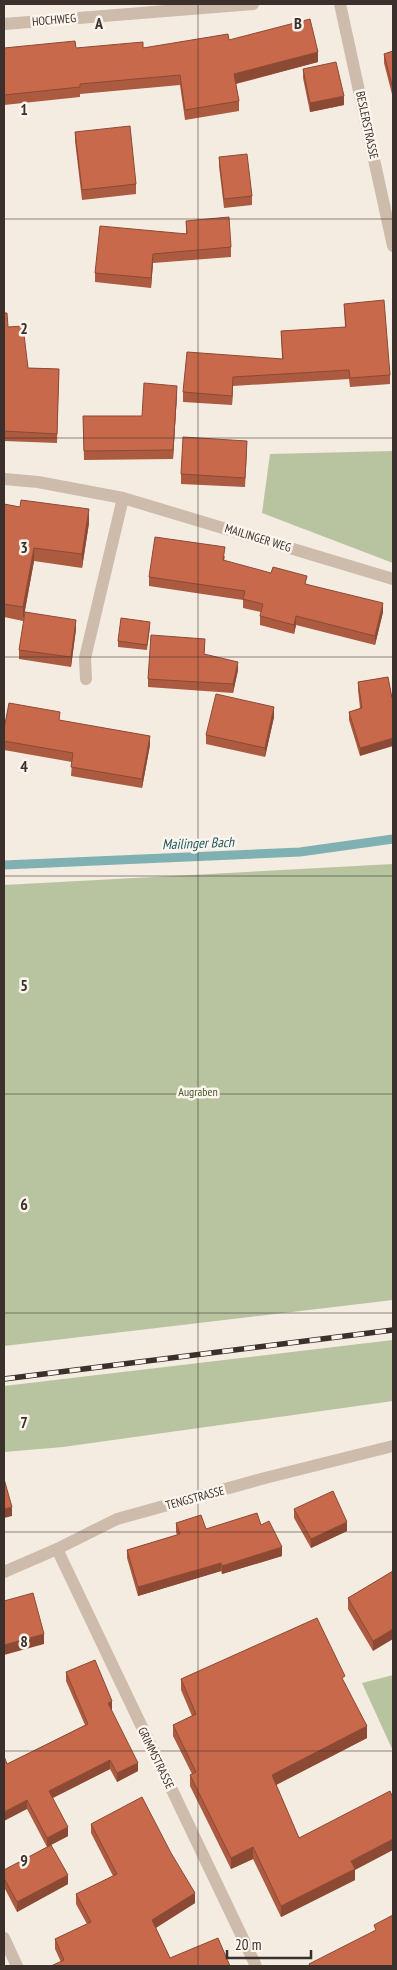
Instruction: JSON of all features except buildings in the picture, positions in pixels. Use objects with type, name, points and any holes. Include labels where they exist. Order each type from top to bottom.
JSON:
[{"type":"street","name":"HOCHWEG","points":[[4,24],[253,4]]},
{"type":"street","name":"BESLERSTRASSE","points":[[340,4],[393,246]]},
{"type":"street","name":"MAILINGER WEG","points":[[4,479],[38,482],[123,498],[393,579]]},
{"type":"street","points":[[86,679],[86,658],[123,498]]},
{"type":"street","name":"TENGSTRASSE","points":[[4,1572],[57,1549],[117,1519],[265,1478],[393,1446]]},
{"type":"street","name":"GRIMMSTRASSE","points":[[57,1549],[256,1966]]},
{"type":"street","points":[[4,1938],[17,1966]]},
{"type":"green space","points":[[393,451],[393,563],[262,513],[270,454]]},
{"type":"green space","name":"Augraben","points":[[393,864],[393,1300],[4,1346],[4,885]]},
{"type":"green space","points":[[393,1340],[393,1401],[63,1447],[4,1452],[4,1386]]},
{"type":"green space","points":[[393,1675],[393,1751],[362,1683]]},
{"type":"waterway","name":"Mailinger Bach","points":[[4,865],[300,852],[393,839]]},
{"type":"railway","points":[[4,1379],[393,1330]]}]
